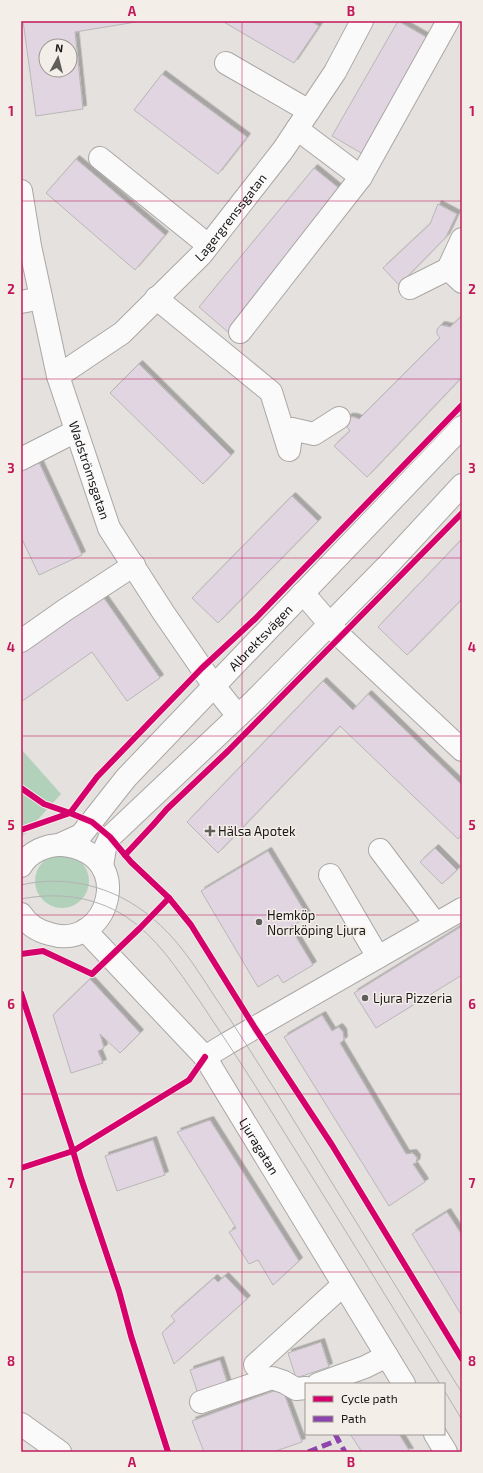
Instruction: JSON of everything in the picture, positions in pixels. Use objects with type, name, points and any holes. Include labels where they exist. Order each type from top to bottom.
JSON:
[{"type":"street","name":"Lagergrenssgatan","points":[[58,376],[122,333],[201,255],[283,150],[335,72],[362,21]]},
{"type":"street","points":[[240,332],[361,177],[447,22]]},
{"type":"street","points":[[226,63],[309,111]]},
{"type":"street","points":[[297,129],[361,177]]},
{"type":"street","points":[[100,158],[208,245]]},
{"type":"street","name":"Wadströmsgatan","points":[[21,191],[31,300],[109,528],[163,612],[214,686],[238,716]]},
{"type":"street","points":[[410,288],[455,276],[462,239]]},
{"type":"street","points":[[156,298],[271,392],[289,450],[292,429],[314,434],[339,418]]},
{"type":"street","name":"Albrektsvägen","points":[[60,845],[81,835],[126,778],[462,427]]},
{"type":"street","points":[[21,459],[76,431]]},
{"type":"street","points":[[102,866],[105,848],[110,837],[238,716],[387,566],[462,485]]},
{"type":"street","points":[[21,641],[134,565]]},
{"type":"street","points":[[303,593],[329,624],[462,750]]},
{"type":"street","points":[[21,866],[23,862],[34,853],[46,847],[60,845],[76,847],[91,854],[102,866],[107,878],[108,891],[106,906],[98,920],[86,930],[71,936],[31,934],[27,922],[21,914]]},
{"type":"street","points":[[380,850],[435,924]]},
{"type":"street","points":[[330,875],[378,956]]},
{"type":"street","points":[[205,1057],[462,909]]},
{"type":"street","name":"Ljuragatan","points":[[86,930],[205,1057],[403,1383]]},
{"type":"street","points":[[255,1365],[343,1285]]},
{"type":"street","points":[[321,1383],[365,1367],[387,1356]]},
{"type":"street","points":[[201,1402],[272,1378],[284,1382],[296,1389],[305,1388]]},
{"type":"street","points":[[21,1424],[60,1452]]},
{"type":"street","points":[[435,1435],[446,1452]]},
{"type":"green space","points":[[21,749],[61,794],[21,838]]},
{"type":"green space","points":[[57,854],[67,854],[81,862],[87,871],[89,881],[87,891],[81,900],[67,908],[57,908],[47,903],[40,896],[35,886],[35,876],[40,866],[47,859]]},
{"type":"building","points":[[23,21],[142,21],[75,32],[76,38],[38,38],[38,78],[78,78],[78,61],[83,109],[36,116]]},
{"type":"building","points":[[222,21],[311,21],[319,26],[294,63]]},
{"type":"building","points":[[398,21],[435,42],[368,157],[332,136]]},
{"type":"building","points":[[162,74],[247,137],[218,174],[134,110]]},
{"type":"building","points":[[76,159],[165,235],[135,270],[46,193]]},
{"type":"building","points":[[314,168],[346,194],[229,333],[199,307]]},
{"type":"building","points":[[438,204],[457,214],[446,237],[399,285],[383,268],[430,224]]},
{"type":"building","points":[[462,316],[462,377],[367,477],[334,446],[350,431],[346,425],[348,417],[359,419],[440,338],[437,334],[437,329],[441,325],[450,327]]},
{"type":"building","points":[[139,364],[231,455],[203,484],[110,393]]},
{"type":"building","points":[[37,458],[82,555],[39,575],[21,537],[21,466]]},
{"type":"building","points":[[292,496],[318,521],[218,623],[192,598]]},
{"type":"building","points":[[462,539],[462,599],[407,655],[378,627]]},
{"type":"building","points":[[101,594],[160,678],[127,701],[92,652],[21,702],[21,651]]},
{"type":"building","points":[[323,681],[353,710],[368,694],[462,785],[462,834],[458,839],[340,726],[218,853],[187,822]]},
{"type":"building","points":[[435,848],[457,870],[442,884],[420,862]]},
{"type":"building","name":"Hemköp Norrköping Ljura","points":[[268,851],[308,917],[290,927],[313,965],[283,983],[278,975],[258,987],[201,891]]},
{"type":"building","points":[[462,926],[462,975],[376,1028],[354,993]]},
{"type":"building","points":[[90,979],[140,1033],[120,1053],[100,1034],[104,1048],[98,1051],[103,1063],[71,1073],[53,1015]]},
{"type":"building","points":[[322,1015],[332,1031],[339,1027],[343,1032],[344,1040],[340,1043],[406,1154],[413,1153],[417,1158],[416,1163],[413,1164],[425,1182],[389,1206],[284,1037]]},
{"type":"building","points":[[210,1120],[299,1261],[273,1285],[258,1260],[249,1264],[229,1232],[236,1228],[177,1132]]},
{"type":"building","points":[[153,1140],[165,1175],[117,1191],[105,1156]]},
{"type":"building","points":[[447,1212],[462,1235],[462,1316],[412,1234]]},
{"type":"building","points":[[225,1276],[247,1299],[174,1364],[162,1333],[175,1321],[171,1316],[214,1278],[218,1282]]},
{"type":"building","points":[[321,1342],[329,1367],[296,1378],[288,1353]]},
{"type":"building","points":[[220,1360],[228,1385],[198,1394],[190,1370]]},
{"type":"building","points":[[282,1388],[302,1442],[273,1452],[204,1452],[192,1421]]},
{"type":"building","points":[[351,1435],[400,1435],[410,1452],[362,1452]]},
{"type":"tram line","points":[[21,885],[38,882],[73,882],[106,891],[122,898],[151,917],[177,943],[199,973],[277,1093],[462,1393]]},
{"type":"tram line","points":[[21,899],[61,896],[74,897],[100,904],[113,909],[136,924],[166,954],[191,988],[242,1065],[439,1383]]},
{"type":"tram line","points":[[445,1392],[462,1420]]},
{"type":"marked path","points":[[336,1435],[345,1452]]},
{"type":"marked path","points":[[308,1452],[338,1440]]},
{"type":"cycle path","points":[[21,788],[44,804],[70,813],[97,777],[202,668],[256,618],[462,405]]},
{"type":"cycle path","points":[[462,513],[228,751],[167,809],[125,855],[169,898],[191,925],[255,1028],[332,1145],[462,1359]]},
{"type":"cycle path","points":[[21,830],[70,813],[92,822],[110,837],[125,855]]},
{"type":"cycle path","points":[[21,954],[43,951],[92,974],[169,898]]},
{"type":"cycle path","points":[[21,993],[119,1291],[131,1336],[168,1452]]},
{"type":"cycle path","points":[[21,1168],[73,1151],[189,1080],[205,1057]]},
{"type":"place","name":"Hälsa Apotek","points":[[210,831]]},
{"type":"place","name":"Hemköp Norrköping Ljura","points":[[259,922]]},
{"type":"place","name":"Ljura Pizzeria","points":[[365,998]]}]
